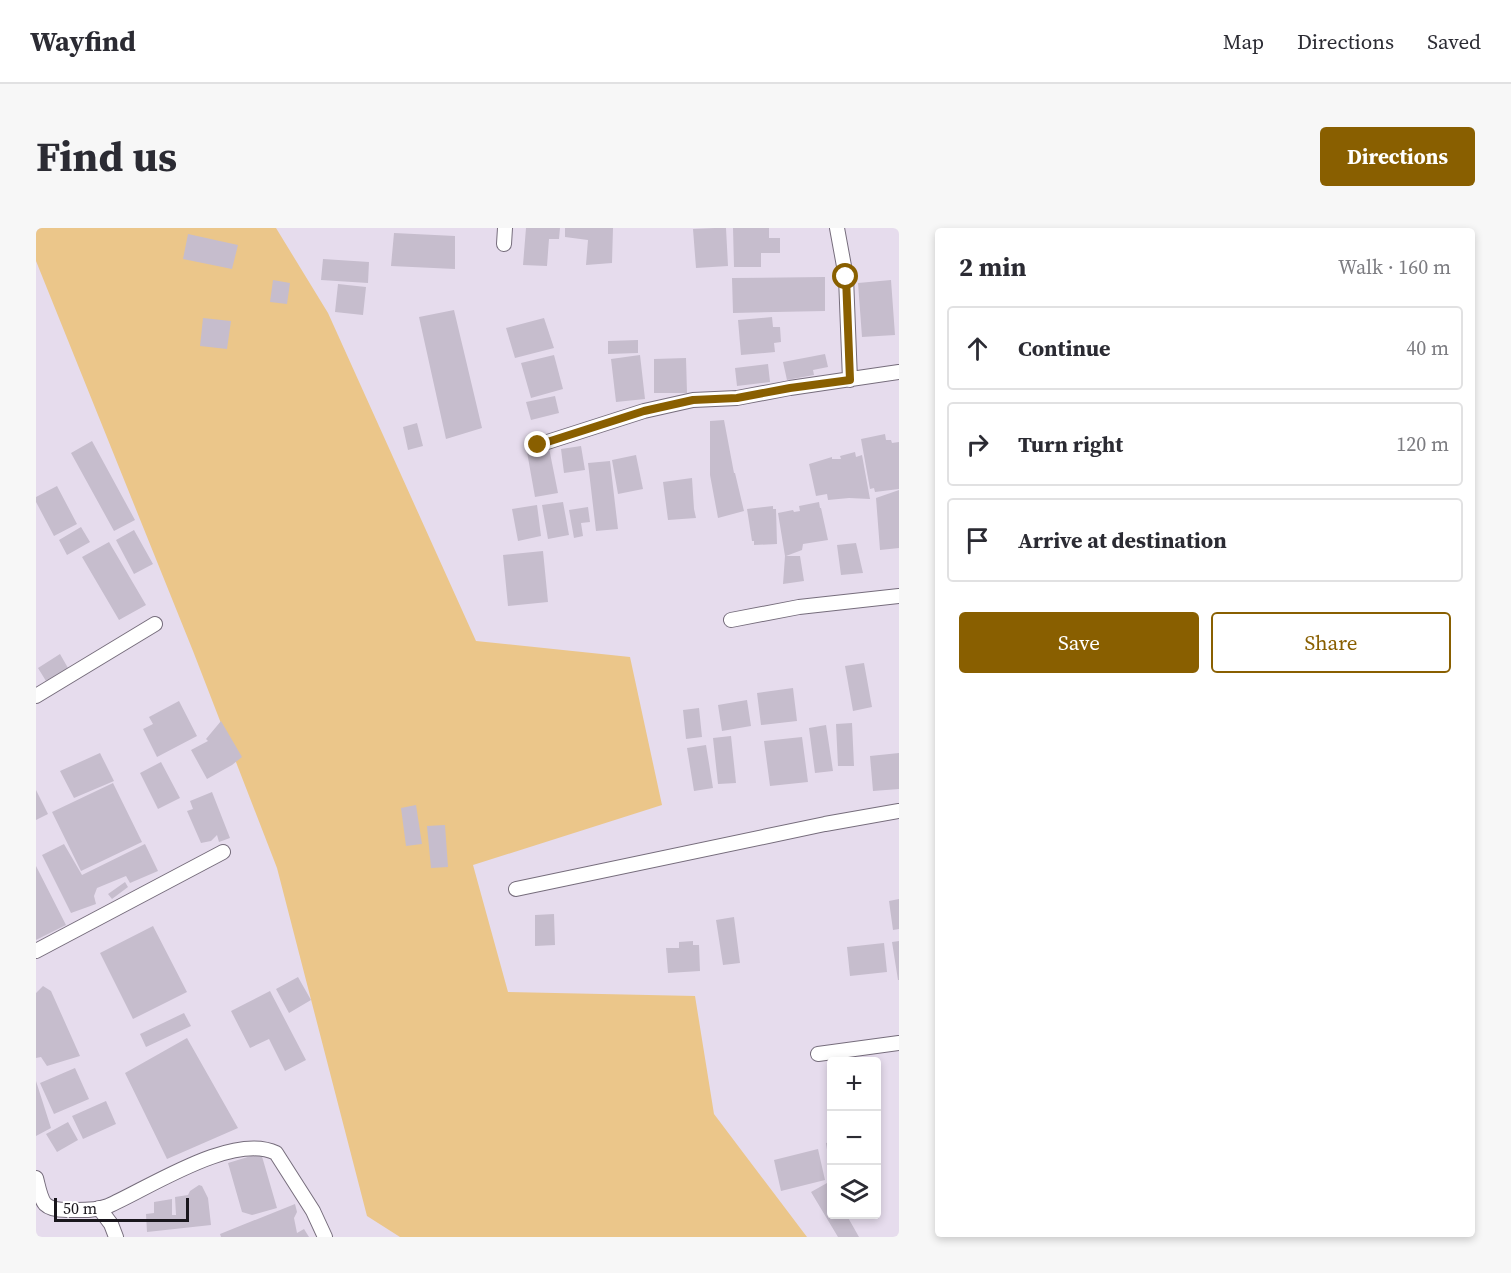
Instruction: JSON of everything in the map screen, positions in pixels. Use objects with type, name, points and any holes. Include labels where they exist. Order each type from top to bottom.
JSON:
[{"type":"street","points":[[504,244],[505,228]]},
{"type":"street","points":[[837,228],[846,277],[850,380]]},
{"type":"street","points":[[538,445],[644,411],[693,400],[737,398],[899,372]]},
{"type":"street","points":[[731,620],[799,607],[899,596]]},
{"type":"street","points":[[36,696],[155,624]]},
{"type":"street","points":[[516,889],[825,824],[899,811]]},
{"type":"street","points":[[36,951],[222,852]]},
{"type":"street","points":[[818,1054],[899,1043]]},
{"type":"street","points":[[36,1178],[44,1203],[49,1207],[90,1211],[107,1206],[196,1163],[237,1149],[271,1150],[276,1153],[313,1211],[325,1237]]},
{"type":"street","points":[[99,1208],[111,1224],[116,1237]]},
{"type":"shaded area","points":[[36,228],[276,228],[328,313],[476,641],[630,657],[662,805],[473,865],[508,992],[695,996],[714,1114],[807,1237],[400,1237],[367,1216],[277,868],[193,651],[36,261]]},
{"type":"building","points":[[526,228],[560,228],[559,239],[549,239],[547,266],[523,265]]},
{"type":"building","points":[[565,228],[613,228],[612,263],[586,265],[588,240],[565,237]]},
{"type":"building","points":[[726,228],[728,266],[696,268],[693,229]]},
{"type":"building","points":[[733,228],[769,228],[769,238],[780,238],[780,253],[761,253],[761,267],[734,267]]},
{"type":"building","points":[[394,233],[455,236],[455,269],[391,266]]},
{"type":"building","points":[[188,234],[238,245],[232,269],[183,259]]},
{"type":"building","points":[[323,259],[369,262],[368,283],[321,280]]},
{"type":"building","points":[[825,277],[825,311],[733,313],[732,278]]},
{"type":"building","points":[[273,280],[290,283],[287,304],[270,302]]},
{"type":"building","points":[[891,280],[895,335],[862,337],[858,283]]},
{"type":"building","points":[[338,284],[366,287],[363,315],[335,312]]},
{"type":"building","points":[[454,310],[482,428],[446,439],[419,317]]},
{"type":"building","points":[[772,317],[773,327],[780,327],[781,342],[774,343],[775,352],[741,355],[738,320]]},
{"type":"building","points":[[203,318],[231,321],[227,349],[200,346]]},
{"type":"building","points":[[544,318],[554,348],[515,358],[506,328]]},
{"type":"building","points":[[638,340],[638,353],[608,354],[608,341]]},
{"type":"building","points":[[825,354],[828,367],[813,370],[814,375],[787,380],[783,362]]},
{"type":"building","points":[[554,355],[563,389],[531,398],[521,363]]},
{"type":"building","points":[[640,355],[645,399],[616,402],[611,359]]},
{"type":"building","points":[[686,358],[687,393],[654,393],[654,359]]},
{"type":"building","points":[[768,364],[770,382],[737,386],[735,368]]},
{"type":"building","points":[[555,396],[559,413],[531,420],[526,402]]},
{"type":"building","points":[[724,420],[744,511],[718,518],[710,475],[710,421]]},
{"type":"building","points":[[417,423],[423,446],[408,450],[403,427]]},
{"type":"building","points":[[885,434],[886,440],[891,440],[892,443],[899,442],[899,489],[875,492],[874,488],[870,489],[861,439]]},
{"type":"building","points":[[92,441],[135,520],[114,531],[71,453]]},
{"type":"building","points":[[581,446],[585,470],[564,473],[561,449]]},
{"type":"building","points":[[549,448],[558,493],[535,497],[527,452]]},
{"type":"building","points":[[855,452],[856,457],[862,455],[870,499],[828,500],[827,494],[816,496],[809,464],[832,457],[832,459],[841,459],[840,456]]},
{"type":"building","points":[[636,455],[643,489],[618,494],[612,460]]},
{"type":"building","points":[[610,461],[618,529],[596,531],[588,463]]},
{"type":"building","points":[[692,478],[696,518],[668,520],[663,482]]},
{"type":"building","points":[[57,486],[77,524],[54,536],[36,502],[36,497]]},
{"type":"building","points":[[899,490],[899,548],[880,550],[876,498]]},
{"type":"building","points":[[563,502],[569,535],[548,539],[542,505]]},
{"type":"building","points":[[819,502],[828,540],[803,544],[802,550],[786,556],[800,556],[804,581],[783,584],[785,556],[778,513],[800,511],[799,506]]},
{"type":"building","points":[[537,505],[541,536],[518,541],[512,509]]},
{"type":"building","points":[[773,506],[773,509],[776,509],[777,544],[754,545],[747,509]]},
{"type":"building","points":[[588,507],[590,522],[581,523],[583,536],[574,538],[569,510]]},
{"type":"building","points":[[81,527],[90,542],[67,555],[59,540]]},
{"type":"building","points":[[134,530],[153,564],[134,574],[116,540]]},
{"type":"building","points":[[109,542],[146,605],[119,620],[82,557]]},
{"type":"building","points":[[856,543],[863,573],[841,575],[837,545]]},
{"type":"building","points":[[543,551],[548,602],[508,606],[503,555]]},
{"type":"building","points":[[60,654],[68,668],[46,681],[38,668]]},
{"type":"building","points":[[864,663],[872,707],[853,711],[845,666]]},
{"type":"building","points":[[793,688],[797,721],[761,725],[757,693]]},
{"type":"building","points":[[747,700],[751,726],[722,731],[718,705]]},
{"type":"building","points":[[179,701],[197,736],[157,757],[143,729],[153,724],[149,717]]},
{"type":"building","points":[[699,708],[702,737],[686,739],[683,710]]},
{"type":"building","points":[[221,721],[242,757],[207,779],[191,750],[208,741],[206,739]]},
{"type":"building","points":[[852,723],[854,766],[838,766],[836,724]]},
{"type":"building","points":[[826,725],[833,771],[815,773],[809,728]]},
{"type":"building","points":[[731,736],[736,783],[718,784],[713,738]]},
{"type":"building","points":[[802,737],[808,782],[770,786],[764,741]]},
{"type":"building","points":[[706,745],[713,788],[694,791],[687,748]]},
{"type":"building","points":[[100,753],[114,781],[74,798],[60,771]]},
{"type":"building","points":[[899,753],[899,789],[873,791],[870,756]]},
{"type":"building","points":[[161,762],[180,798],[158,809],[140,773]]},
{"type":"building","points":[[113,783],[142,842],[81,871],[52,812]]},
{"type":"building","points":[[36,790],[48,814],[36,820]]},
{"type":"building","points":[[212,792],[230,838],[219,842],[217,835],[211,841],[201,843],[187,811],[193,809],[190,801]]},
{"type":"building","points":[[416,805],[422,844],[406,846],[401,808]]},
{"type":"building","points":[[445,825],[448,867],[431,868],[427,826]]},
{"type":"building","points":[[64,844],[82,875],[145,844],[158,871],[130,883],[126,876],[97,888],[94,896],[96,904],[71,913],[42,855]]},
{"type":"building","points":[[36,866],[66,925],[36,940]]},
{"type":"building","points":[[125,882],[128,887],[112,899],[108,894]]},
{"type":"building","points":[[899,899],[899,929],[893,930],[889,901]]},
{"type":"building","points":[[554,914],[555,945],[535,946],[535,915]]},
{"type":"building","points":[[734,917],[740,963],[723,965],[716,920]]},
{"type":"building","points":[[153,926],[187,992],[133,1019],[100,953]]},
{"type":"building","points":[[693,941],[693,945],[699,945],[700,971],[668,973],[666,948],[679,948],[679,942]]},
{"type":"building","points":[[899,941],[899,980],[898,980],[892,942]]},
{"type":"building","points":[[884,943],[887,972],[850,976],[847,947]]},
{"type":"building","points":[[298,977],[311,1000],[289,1013],[276,989]]},
{"type":"building","points":[[43,986],[51,991],[80,1056],[47,1066],[41,1057],[36,1058],[36,993]]},
{"type":"building","points":[[270,991],[306,1060],[285,1071],[269,1039],[250,1048],[231,1011]]},
{"type":"building","points":[[184,1013],[191,1026],[146,1047],[140,1034]]},
{"type":"building","points":[[187,1038],[238,1128],[167,1159],[125,1073]]},
{"type":"building","points":[[75,1068],[89,1099],[54,1114],[40,1083]]},
{"type":"building","points":[[36,1081],[51,1128],[36,1136]]},
{"type":"building","points":[[106,1101],[116,1124],[83,1139],[72,1116]]},
{"type":"building","points":[[68,1122],[78,1140],[57,1152],[46,1134]]},
{"type":"building","points":[[818,1149],[825,1180],[781,1191],[774,1160]]},
{"type":"building","points":[[261,1153],[277,1208],[252,1215],[242,1212],[228,1163]]},
{"type":"building","points":[[827,1183],[827,1219],[811,1192]]},
{"type":"building","points":[[199,1185],[202,1186],[208,1198],[211,1225],[147,1232],[146,1214],[154,1213],[154,1202],[172,1199],[172,1215],[176,1215],[175,1197],[188,1195]]},
{"type":"building","points":[[295,1204],[297,1212],[294,1218],[297,1233],[304,1229],[309,1237],[221,1237],[220,1234]]},
{"type":"building","points":[[827,1219],[849,1219],[859,1237],[838,1237]]},
{"type":"route","points":[[538,445],[644,411],[693,400],[737,398],[850,380],[846,277]]}]
